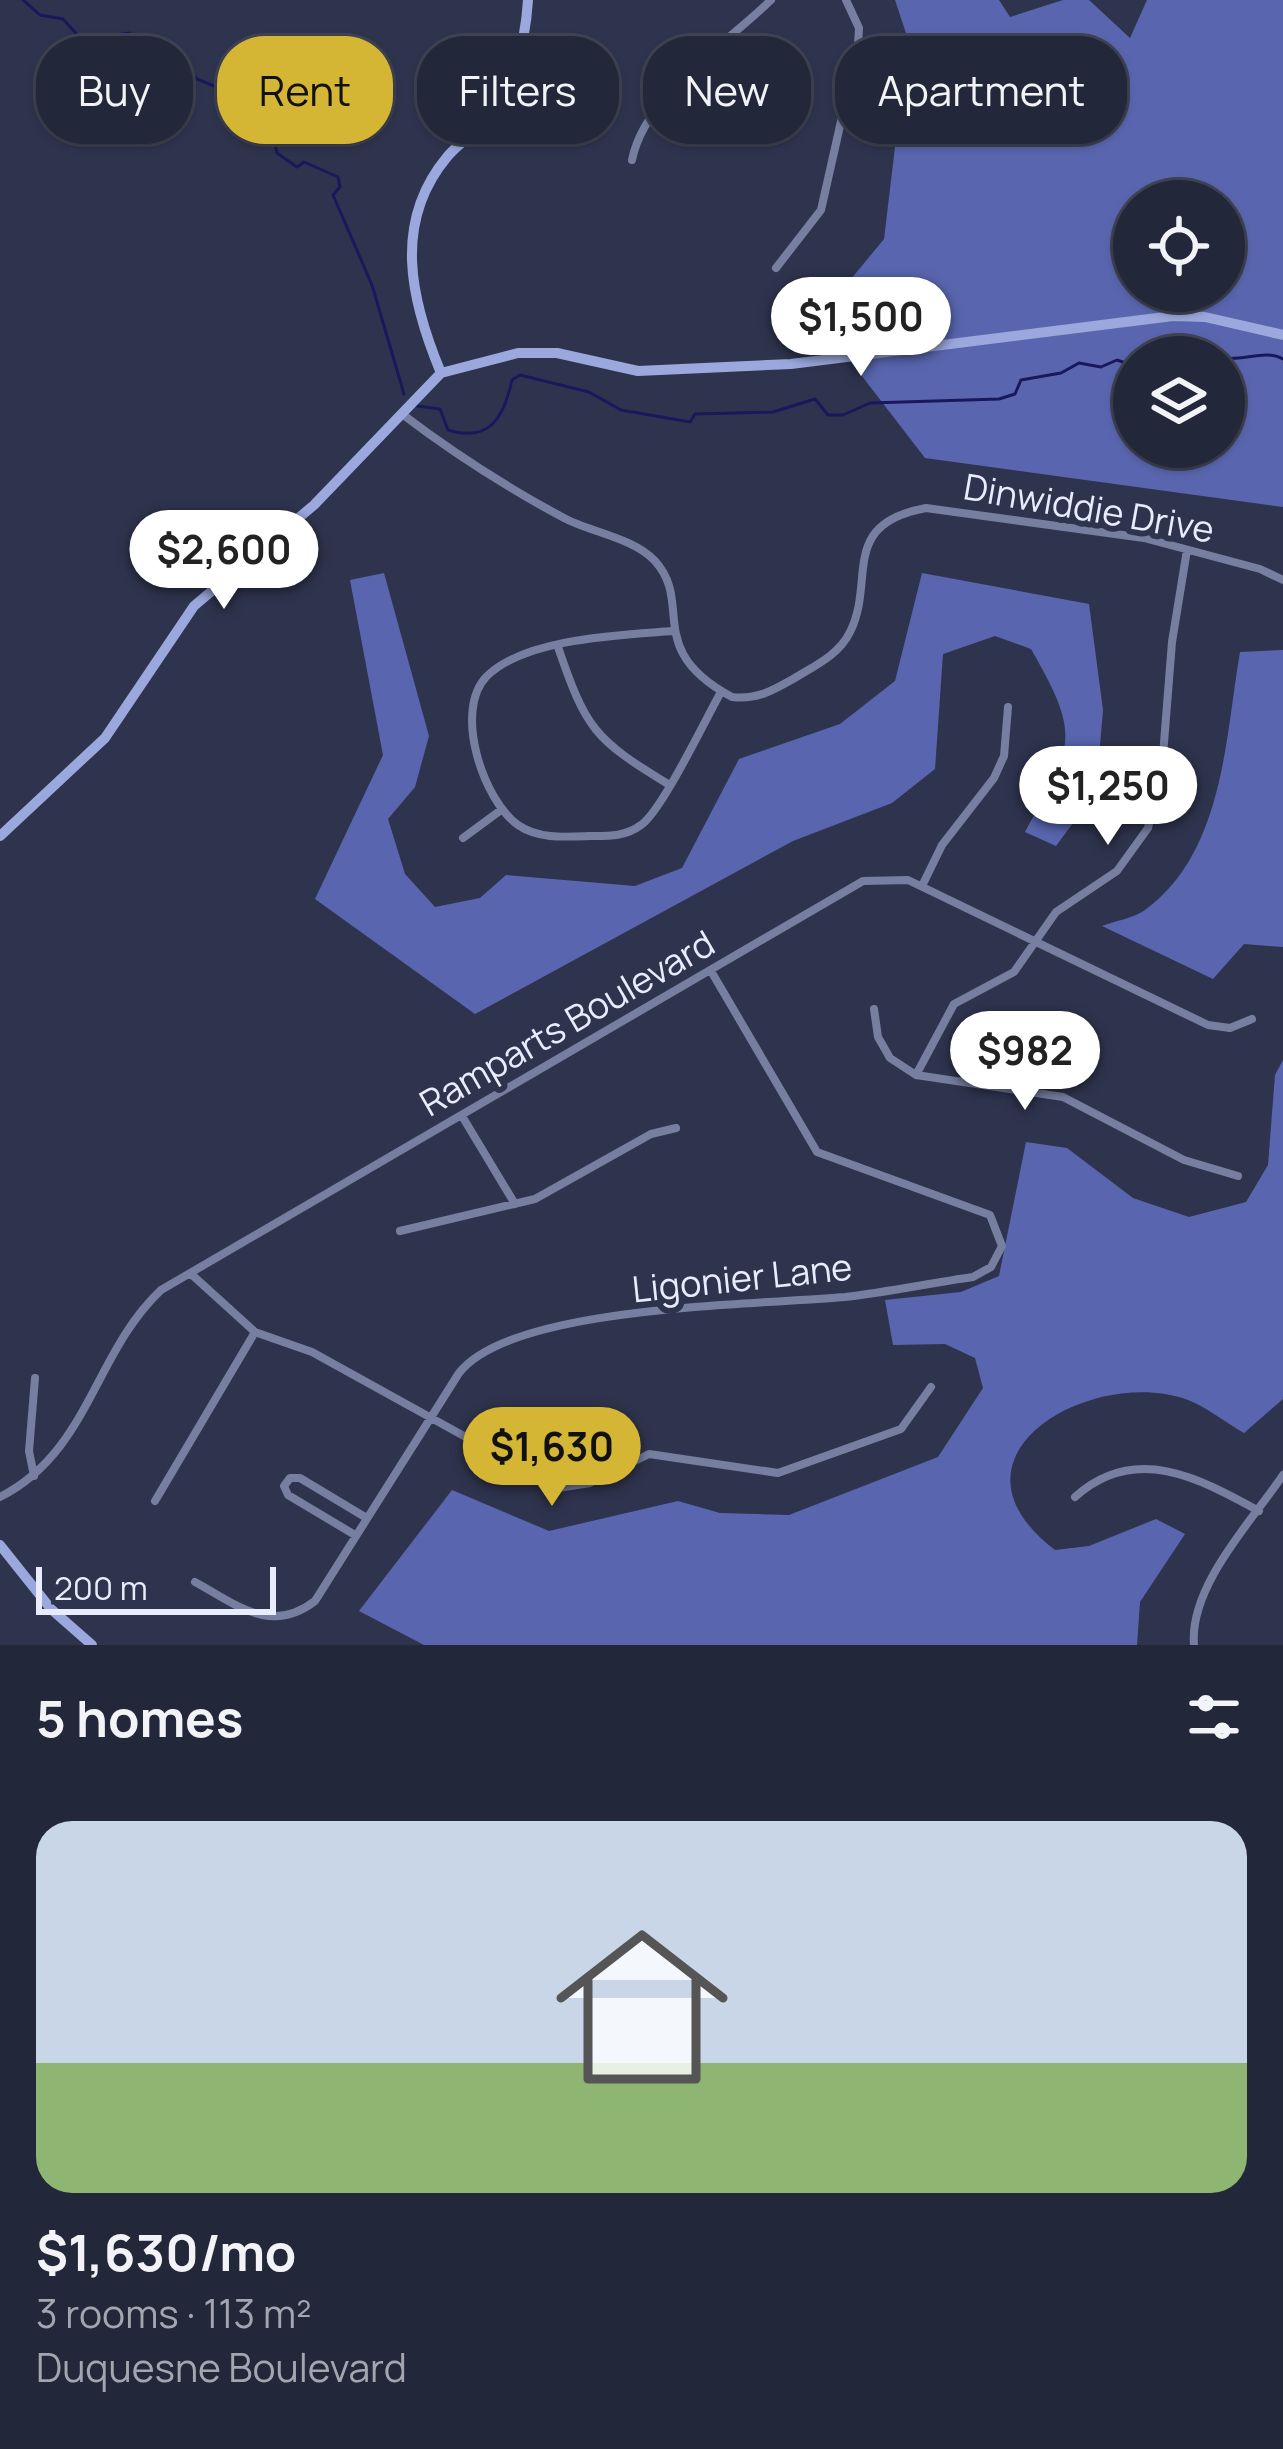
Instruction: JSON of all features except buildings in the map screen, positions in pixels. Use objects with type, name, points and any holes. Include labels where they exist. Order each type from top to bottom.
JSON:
[{"type":"street","points":[[441,374],[418,310],[410,233],[421,198],[439,167],[479,128],[520,62],[528,0]]},
{"type":"street","points":[[632,160],[636,140],[656,112],[771,0]]},
{"type":"street","points":[[776,268],[821,210],[859,46],[859,28],[846,0]]},
{"type":"street","points":[[0,836],[106,738],[194,606],[314,505],[441,374],[518,353],[557,353],[638,371],[791,364],[1172,316],[1205,317],[1283,335]]},
{"type":"street","points":[[400,413],[565,519],[655,560],[668,590],[672,631],[693,670],[721,692],[648,820],[610,836],[530,832],[501,810],[488,784],[474,728],[474,698],[489,674],[558,646],[672,631]]},
{"type":"street","name":"Dinwiddie Drive","points":[[721,692],[756,698],[840,647],[857,612],[859,565],[868,545],[878,531],[908,511],[926,508],[1074,526],[1187,550],[1283,580]]},
{"type":"street","points":[[916,1075],[954,1004],[1006,978],[1056,912],[1117,872],[1148,828],[1162,768],[1172,642],[1187,550]]},
{"type":"street","points":[[558,646],[580,709],[600,740],[668,784]]},
{"type":"street","points":[[922,886],[942,845],[994,778],[1004,756],[1009,707]]},
{"type":"street","points":[[463,838],[501,810]]},
{"type":"street","name":"Ramparts Boulevard","points":[[0,1497],[52,1462],[139,1316],[161,1290],[863,881],[890,876],[922,886],[1208,1025],[1231,1028],[1252,1019]]},
{"type":"street","name":"Ligonier Lane","points":[[195,1582],[263,1618],[290,1617],[315,1601],[470,1360],[516,1339],[690,1308],[850,1296],[973,1276],[991,1267],[1002,1246],[990,1215],[817,1152],[711,970]]},
{"type":"street","points":[[874,1009],[878,1037],[890,1058],[916,1075],[1063,1097],[1184,1160],[1238,1176]]},
{"type":"street","points":[[462,1116],[515,1204]]},
{"type":"street","points":[[400,1231],[552,1192],[651,1134],[676,1128]]},
{"type":"street","points":[[190,1273],[255,1333],[312,1352],[545,1483],[568,1488],[649,1454],[778,1473],[901,1429],[931,1387]]},
{"type":"street","points":[[155,1502],[255,1333]]},
{"type":"street","points":[[34,1478],[28,1451],[35,1378]]},
{"type":"street","points":[[1075,1497],[1092,1482],[1113,1474],[1169,1467],[1259,1510]]},
{"type":"street","points":[[1194,1645],[1194,1624],[1217,1571],[1283,1475]]},
{"type":"street","points":[[355,1535],[287,1496],[287,1480],[300,1478],[365,1517]]},
{"type":"street","points":[[0,1545],[51,1609],[92,1645]]},
{"type":"shaded area","points":[[895,0],[999,0],[1010,17],[1063,0],[1089,0],[1130,38],[1147,0],[1283,0],[1283,507],[925,458],[818,319],[884,239],[895,144],[1127,144],[1127,36],[907,36]]},
{"type":"shaded area","points":[[384,573],[429,736],[415,787],[388,819],[405,874],[435,907],[480,898],[506,875],[635,886],[682,868],[739,759],[840,724],[895,681],[922,573],[1089,604],[1103,710],[1096,792],[1056,846],[1025,832],[1053,779],[1065,742],[1059,703],[1048,679],[1031,649],[995,636],[943,654],[935,769],[892,803],[793,841],[475,1014],[315,899],[383,755],[350,580]]},
{"type":"shaded area","points":[[1283,650],[1283,947],[1244,944],[1213,979],[1102,926],[1145,910],[1171,886],[1191,857],[1217,792],[1240,652]]},
{"type":"shaded area","points":[[1283,1060],[1283,1399],[1244,1433],[1188,1400],[1150,1393],[1109,1395],[1071,1407],[1039,1427],[1018,1452],[1010,1482],[1021,1515],[1055,1550],[1089,1546],[1156,1519],[1185,1534],[1140,1602],[1137,1645],[424,1645],[359,1611],[452,1490],[549,1531],[678,1501],[720,1513],[789,1515],[938,1457],[983,1388],[975,1358],[945,1344],[893,1345],[885,1300],[961,1292],[999,1276],[1026,1142],[1067,1148],[1133,1198],[1189,1217],[1246,1202],[1268,1165],[1275,1075]]},
{"type":"waterway","points":[[23,0],[40,15],[63,19],[82,40],[129,33],[142,39],[151,58],[178,58],[197,79],[224,90],[254,129],[273,136],[277,153],[297,167],[304,162],[338,177],[340,187],[333,195],[372,285],[404,394]]},
{"type":"waterway","points":[[1245,357],[1283,359]]},
{"type":"waterway","points":[[417,406],[440,409],[448,430],[485,430],[499,416],[512,380],[520,375],[589,392],[621,410],[690,422],[695,414],[773,412],[815,399],[828,415],[843,415],[870,403],[999,399],[1015,394],[1021,380],[1061,373],[1079,363],[1101,367],[1113,362]]}]
